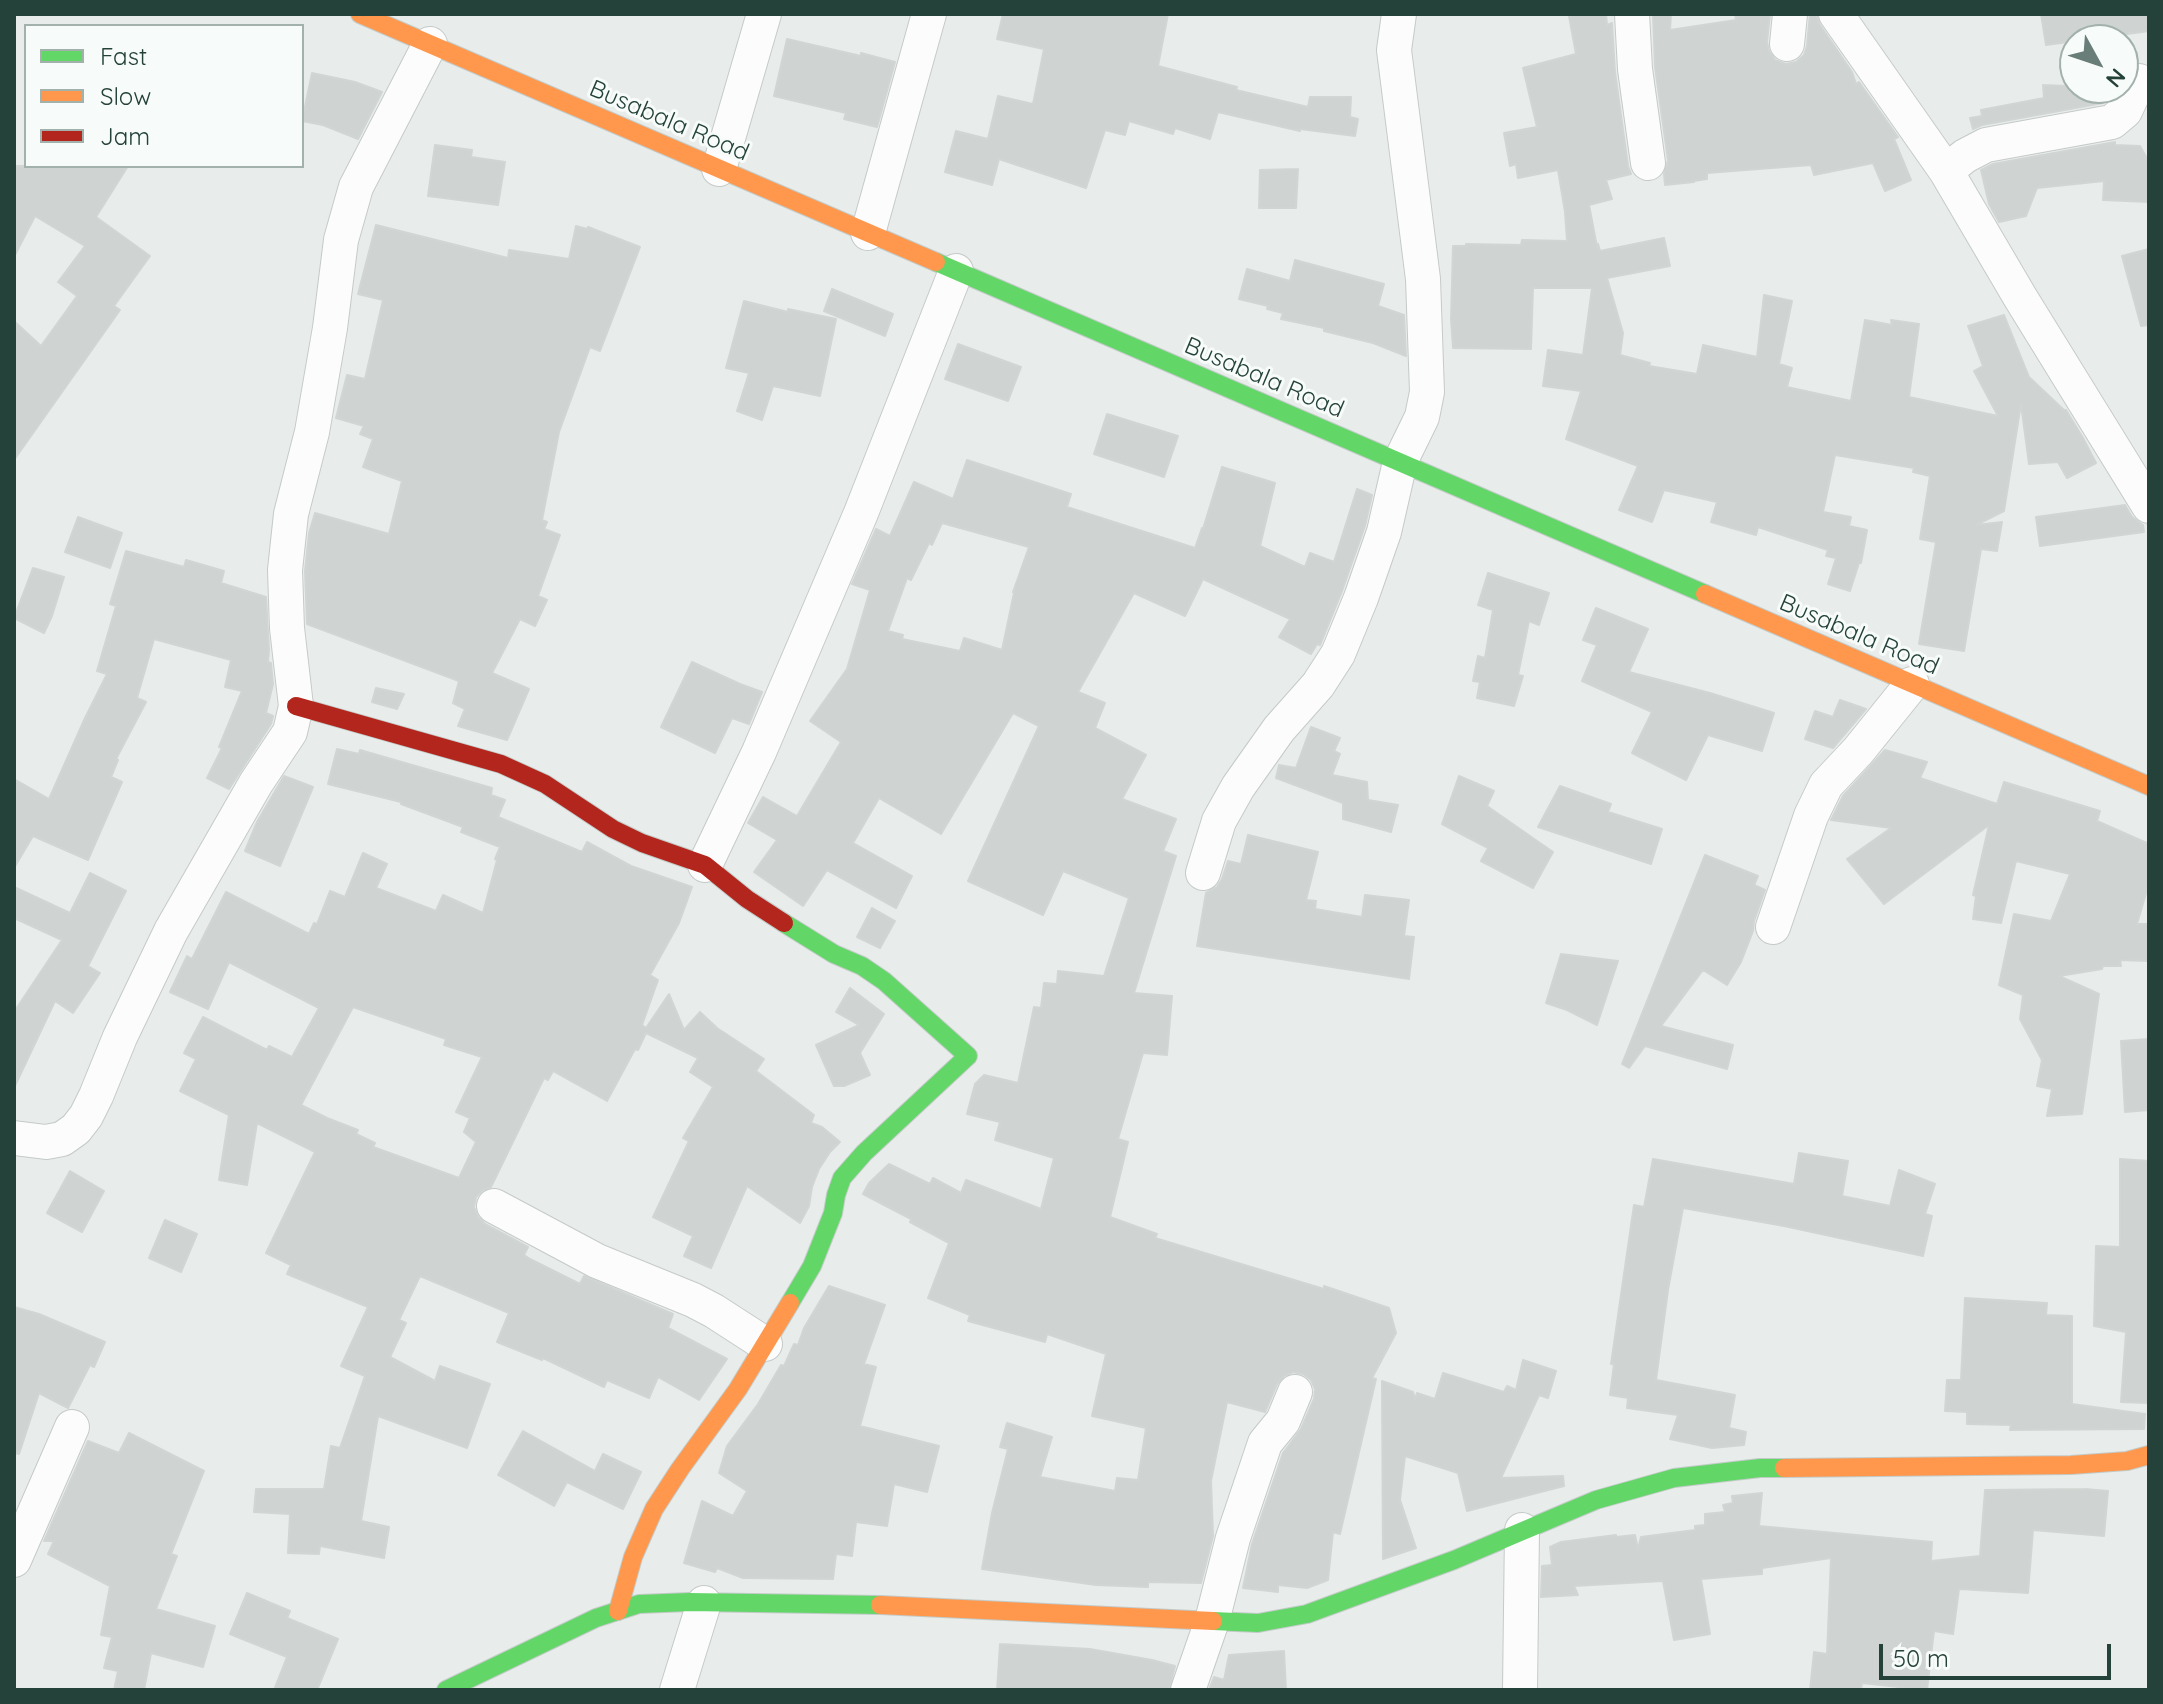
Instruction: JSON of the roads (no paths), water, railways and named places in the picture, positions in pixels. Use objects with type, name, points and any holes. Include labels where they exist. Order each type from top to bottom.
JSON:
[{"type":"street","name":"Busabala Road","points":[[360,14],[2149,786]]},
{"type":"street","points":[[719,169],[764,14]]},
{"type":"street","points":[[868,233],[929,14]]},
{"type":"street","points":[[1203,873],[1219,821],[1238,787],[1279,729],[1318,685],[1338,654],[1384,532],[1400,462],[1422,417],[1427,392],[1423,279],[1394,50],[1399,14]]},
{"type":"street","points":[[1632,14],[1635,69],[1648,163]]},
{"type":"street","points":[[1836,14],[1946,171],[2149,506]]},
{"type":"street","points":[[14,1138],[46,1142],[62,1139],[76,1129],[86,1116],[171,931],[256,783],[290,732],[296,706],[287,628],[285,570],[291,514],[315,417],[341,240],[356,187],[430,44]]},
{"type":"street","points":[[1946,171],[1986,145],[2112,122],[2128,104]]},
{"type":"street","points":[[705,865],[759,752],[855,527],[956,271]]},
{"type":"street","points":[[1773,927],[1811,816],[1826,785],[1912,684]]},
{"type":"street","points":[[296,706],[501,764],[545,784],[613,829],[642,843],[705,865],[747,899],[808,939],[862,966],[884,981],[968,1056],[842,1178],[833,1213],[812,1266],[738,1389],[654,1509],[633,1557],[618,1611]]},
{"type":"street","points":[[494,1206],[588,1257],[693,1300],[765,1344]]},
{"type":"street","points":[[1188,1690],[1265,1443],[1283,1421],[1295,1392]]},
{"type":"street","points":[[14,1560],[72,1427]]},
{"type":"street","points":[[446,1690],[596,1618],[639,1604],[911,1605],[1258,1623],[1307,1614],[1454,1560],[1596,1500],[1674,1478],[1760,1468],[2071,1465],[2127,1461],[2149,1455]]},
{"type":"street","points":[[1520,1690],[1522,1530]]},
{"type":"street","points":[[677,1690],[704,1603]]}]
